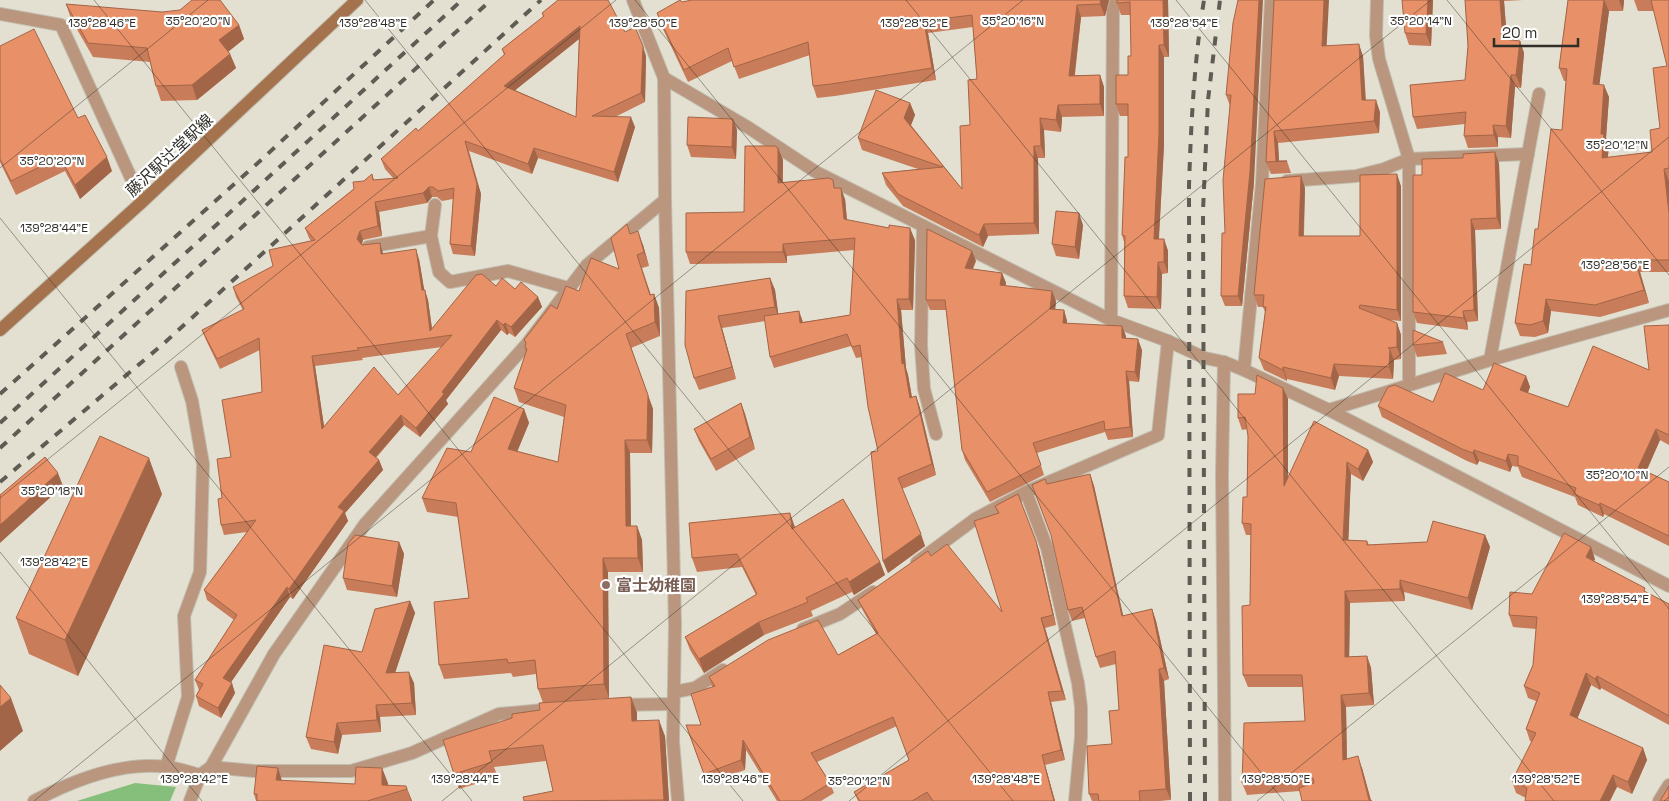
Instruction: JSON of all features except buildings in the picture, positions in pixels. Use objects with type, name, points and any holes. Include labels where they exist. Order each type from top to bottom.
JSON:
[{"type":"street","name":"藤沢駅辻堂駅線","points":[[0,330],[142,202],[357,0]]},
{"type":"street","points":[[1244,370],[1262,183],[1270,0]]},
{"type":"street","points":[[1377,0],[1378,59],[1409,159],[1409,384]]},
{"type":"street","points":[[637,1],[664,78],[675,625],[673,698],[678,801]]},
{"type":"street","points":[[1111,320],[1114,6]]},
{"type":"street","points":[[0,14],[61,26],[142,202]]},
{"type":"street","points":[[664,78],[749,128],[816,172],[1111,320],[1168,341],[1205,358],[1224,362],[1244,370],[1329,410],[1669,586]]},
{"type":"street","points":[[1490,360],[1539,94]]},
{"type":"street","points":[[1262,183],[1356,176],[1384,169],[1409,159],[1528,154]]},
{"type":"street","points":[[190,801],[200,775],[210,767],[274,654],[365,524],[526,345],[587,265],[665,200]]},
{"type":"street","points":[[435,205],[431,236],[439,272],[450,282],[508,271],[568,288]]},
{"type":"street","points":[[923,226],[921,345],[924,389],[936,434]]},
{"type":"street","points":[[368,247],[431,236]]},
{"type":"street","points":[[1329,410],[1490,360],[1669,310]]},
{"type":"street","points":[[908,568],[975,519],[1026,492],[1158,435],[1168,341]]},
{"type":"street","points":[[1224,362],[1222,474],[1225,801]]},
{"type":"street","points":[[166,767],[188,697],[184,616],[200,572],[203,464],[192,401],[181,367]]},
{"type":"street","points":[[1026,492],[1047,548],[1078,683],[1081,707],[1081,737],[1075,801]]},
{"type":"street","points":[[795,632],[840,614],[885,584]]},
{"type":"street","points":[[606,706],[673,698],[695,688],[736,662]]},
{"type":"street","points":[[210,767],[254,771],[351,771],[412,753],[499,714],[568,708]]},
{"type":"street","points":[[34,801],[92,777],[133,767],[166,767],[200,775]]},
{"type":"street","points":[[1659,801],[1669,785]]},
{"type":"green space","points":[[135,783],[176,787],[170,801],[77,801]]},
{"type":"railway","points":[[0,394],[260,161],[434,0]]},
{"type":"railway","points":[[0,423],[462,0]]},
{"type":"railway","points":[[0,448],[491,0]]},
{"type":"railway","points":[[0,482],[162,345],[541,0]]},
{"type":"railway","points":[[1190,801],[1189,186],[1194,93],[1204,0]]},
{"type":"railway","points":[[1205,801],[1203,211],[1208,100],[1220,0]]},
{"type":"place","name":"富士幼稚園","points":[[606,585]]}]
